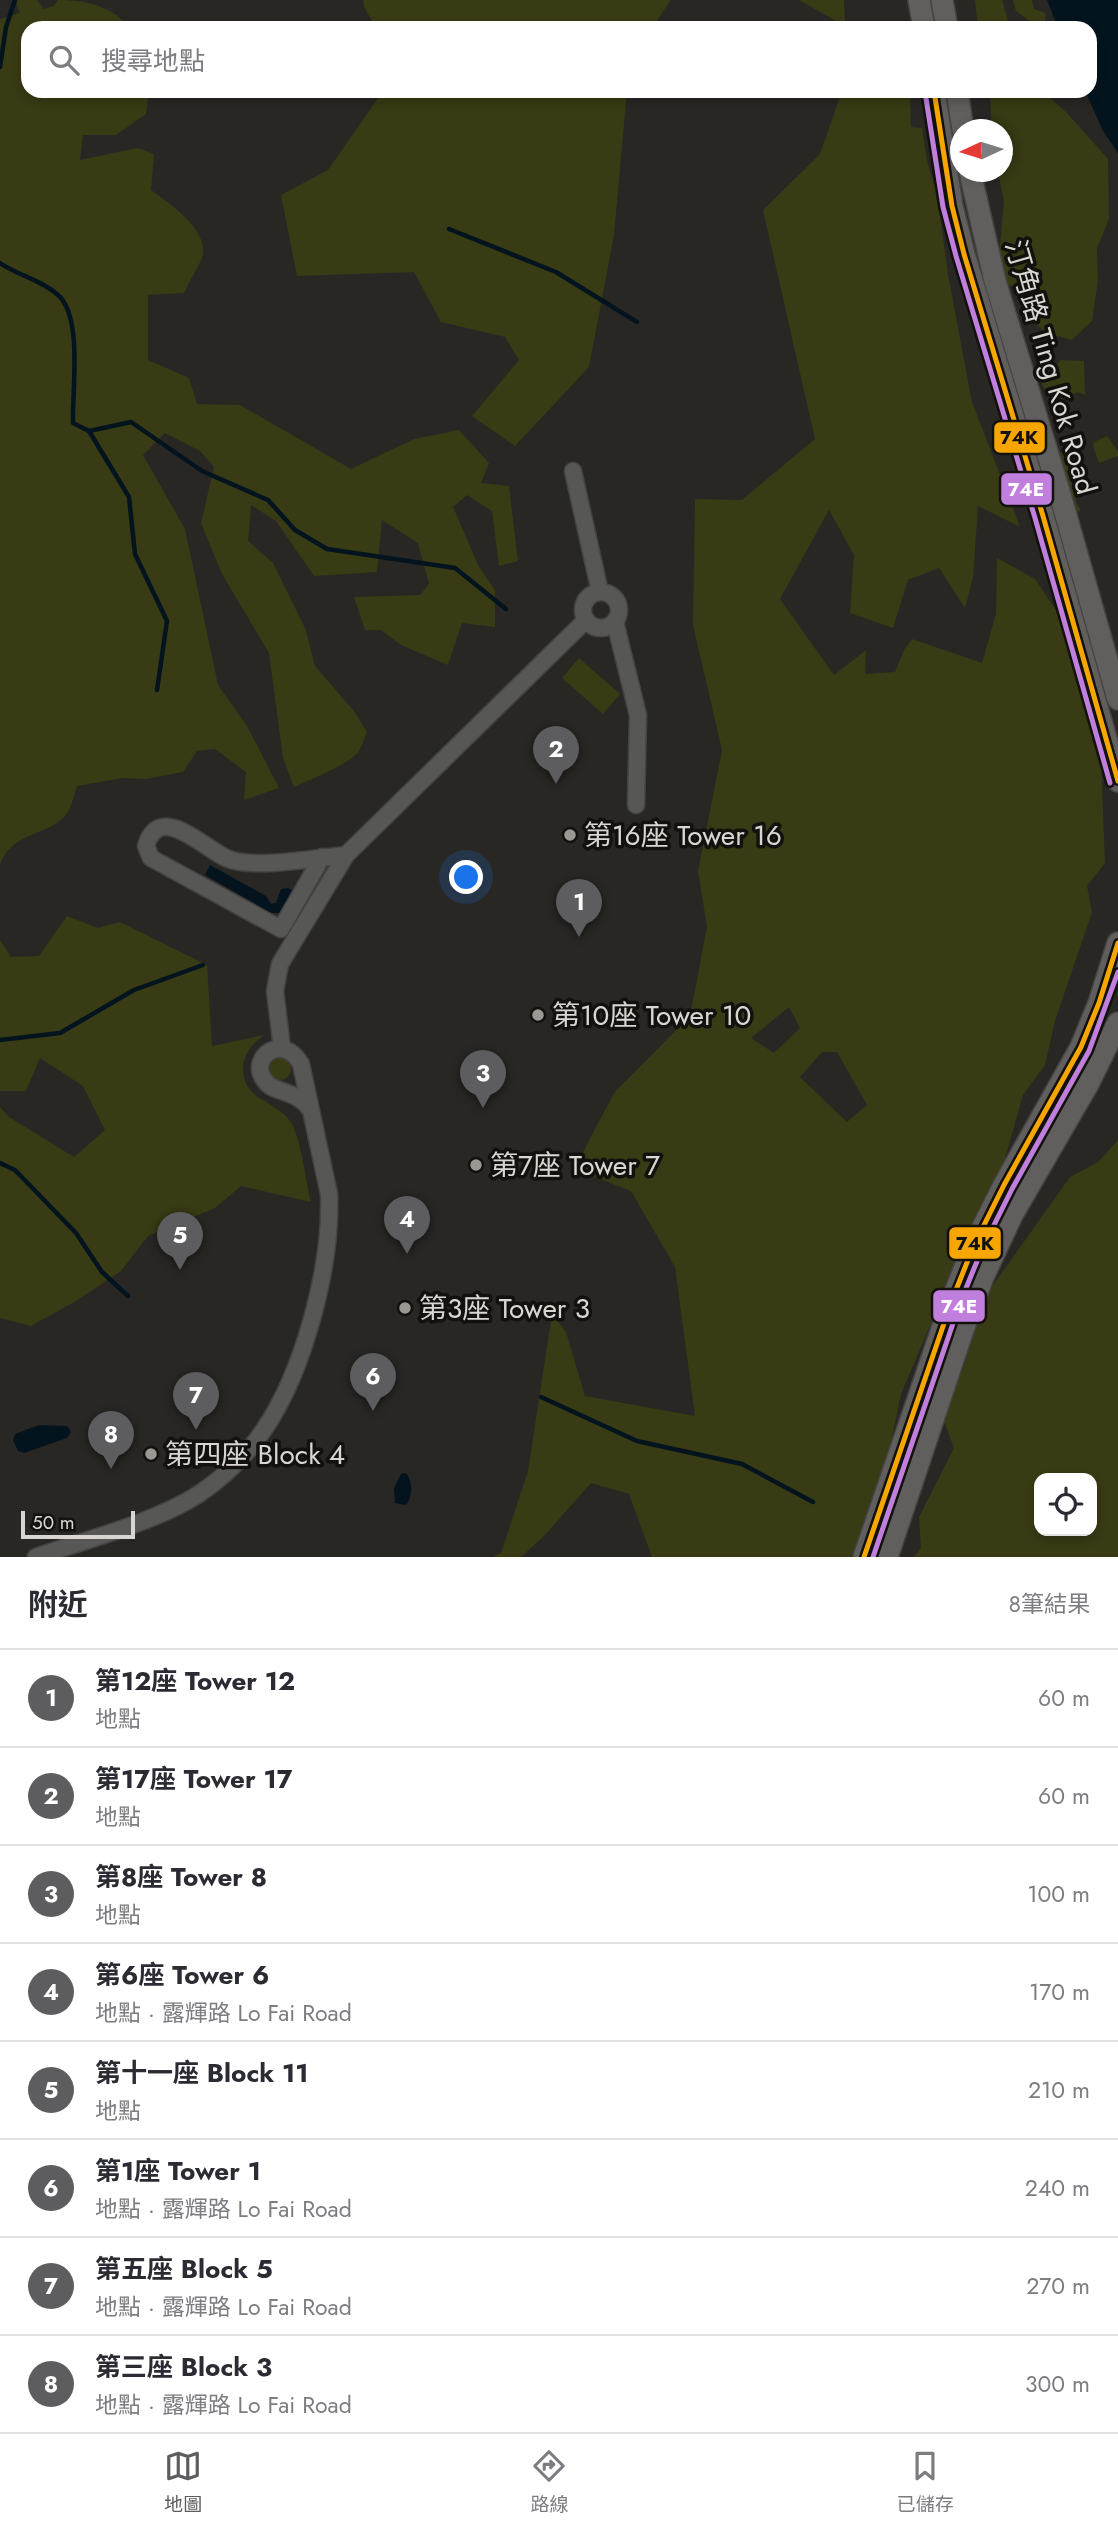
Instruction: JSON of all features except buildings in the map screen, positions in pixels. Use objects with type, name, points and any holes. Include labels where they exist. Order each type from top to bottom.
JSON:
[{"type":"main road","points":[[919,0],[922,21]]},
{"type":"main road","points":[[942,0],[946,21]]},
{"type":"main road","name":"汀角路 Ting Kok Road","points":[[935,98],[952,206],[964,254],[1047,530],[1118,781]]},
{"type":"main road","points":[[958,98],[961,119]]},
{"type":"main road","name":"汀角路 Ting Kok Road","points":[[972,182],[995,281],[1079,559],[1118,699]]},
{"type":"main road","points":[[864,1557],[952,1300],[970,1256],[1004,1185],[1081,1047],[1099,1003],[1118,943]]},
{"type":"main road","points":[[887,1557],[983,1277],[1012,1215],[1088,1084],[1118,1023]]},
{"type":"street","points":[[573,471],[600,592]]},
{"type":"street","points":[[606,592],[616,599],[620,611],[615,622],[606,628],[600,628],[594,627],[586,620],[583,608],[594,593],[606,592]]},
{"type":"street","points":[[282,1048],[275,991],[280,964],[346,855],[586,620]]},
{"type":"street","points":[[615,622],[638,715],[636,805]]},
{"type":"street","points":[[322,857],[281,929],[151,858],[146,846],[156,829],[169,827],[239,862],[263,864],[322,857],[346,855]]},
{"type":"street","points":[[36,1557],[161,1513],[197,1495],[233,1467],[249,1450],[275,1413],[300,1352],[313,1311],[330,1232],[329,1194],[301,1064],[292,1051],[282,1048],[270,1051],[260,1066],[262,1078],[271,1087],[285,1090],[300,1098],[310,1110]]},
{"type":"green space","points":[[15,0],[37,0],[44,9],[54,6],[58,0],[78,1],[107,9],[124,21],[21,21],[21,98],[148,98],[146,114],[116,135],[83,135],[80,160],[138,148],[154,154],[151,190],[187,219],[200,238],[202,258],[184,293],[148,295],[148,360],[189,378],[197,404],[240,405],[351,469],[414,439],[459,430],[489,463],[481,483],[509,486],[518,561],[499,566],[492,511],[467,495],[453,507],[479,567],[495,590],[495,627],[462,623],[448,665],[401,645],[381,630],[365,630],[354,597],[420,595],[429,584],[418,543],[382,520],[377,572],[314,576],[276,521],[251,505],[248,541],[273,563],[305,628],[315,666],[354,711],[367,732],[354,757],[294,787],[283,758],[269,653],[222,574],[201,523],[214,467],[200,451],[165,433],[143,455],[185,529],[218,685],[247,726],[279,788],[244,800],[246,772],[215,749],[197,751],[183,772],[77,786],[65,816],[57,823],[12,846],[0,865],[0,19],[20,13]]},
{"type":"green space","points":[[363,0],[671,0],[657,21],[372,21]]},
{"type":"green space","points":[[799,0],[844,0],[845,21],[836,21]]},
{"type":"green space","points":[[975,0],[1002,0],[1008,21],[977,21]]},
{"type":"green space","points":[[1013,0],[1032,0],[1034,9],[1045,13],[1046,21],[1030,21],[1016,11]]},
{"type":"green space","points":[[378,98],[626,98],[614,235],[589,367],[515,446],[472,416],[519,360],[505,337],[441,322],[414,272],[297,276],[281,195],[328,170]]},
{"type":"green space","points":[[840,98],[910,98],[911,127],[922,128],[927,161],[937,194],[948,274],[972,402],[1020,527],[978,506],[973,578],[965,608],[939,568],[908,580],[893,628],[850,613],[854,555],[829,510],[780,599],[834,675],[866,650],[865,674],[895,672],[912,639],[982,663],[996,614],[997,558],[1035,579],[1062,619],[1101,760],[1105,863],[1087,886],[1092,912],[1055,1021],[1045,1065],[1023,1095],[1003,1166],[968,1236],[901,1394],[889,1452],[858,1557],[652,1557],[629,1494],[591,1483],[544,1536],[521,1557],[493,1557],[501,1553],[528,1471],[552,1314],[566,1332],[585,1396],[695,1416],[675,1267],[631,1191],[574,1169],[614,1093],[690,1016],[707,927],[698,871],[722,750],[693,625],[695,499],[742,500],[815,439],[763,210],[820,154]],"holes":[[[789,1007],[800,1028],[774,1053],[751,1038]],[[822,1052],[837,1052],[867,1105],[847,1122],[800,1077]]]},
{"type":"green space","points":[[990,98],[1050,98],[1108,159],[1109,219],[1097,248],[1098,280],[1092,321],[1072,340],[1047,333],[1029,319],[1028,295],[997,279],[1004,201],[1000,182],[1013,182],[1013,119],[991,119]]},
{"type":"green space","points":[[1061,360],[1084,361],[1085,395],[1078,392],[1059,403],[1051,402],[1041,382]]},
{"type":"green space","points":[[1107,436],[1118,451],[1118,456],[1099,463],[1094,442]]},
{"type":"green space","points":[[1062,451],[1075,479],[1076,503],[1081,510],[1073,515],[1054,456]]},
{"type":"green space","points":[[579,658],[620,694],[603,714],[562,678]]},
{"type":"green space","points":[[67,916],[98,928],[120,922],[207,965],[212,1046],[264,1035],[246,1054],[243,1064],[245,1081],[249,1089],[279,1110],[292,1124],[301,1151],[311,1202],[241,1186],[215,1208],[148,1236],[121,1271],[76,1301],[31,1326],[0,1318],[0,1107],[9,1117],[74,1157],[105,1130],[83,1086],[40,1058],[26,1091],[0,1091],[0,940],[11,957],[39,956]]},
{"type":"green space","points":[[280,1058],[288,1061],[291,1069],[288,1077],[280,1080],[272,1077],[269,1069],[272,1061]]},
{"type":"green space","points":[[1118,1140],[1118,1557],[914,1557],[921,1548],[919,1517],[954,1448],[942,1416],[963,1369],[986,1295],[1070,1177],[1098,1162]]},
{"type":"water","points":[[1047,0],[1118,0],[1118,153],[1103,131],[1088,98],[1097,98],[1097,21],[1055,21]]},
{"type":"water","points":[[210,865],[266,896],[271,904],[276,903],[281,889],[288,888],[295,892],[284,913],[271,913],[205,875]]},
{"type":"water","points":[[39,1425],[67,1426],[71,1432],[67,1438],[24,1453],[18,1451],[13,1440],[15,1434]]},
{"type":"water","points":[[406,1473],[411,1489],[406,1505],[395,1503],[394,1488],[401,1474]]},
{"type":"waterway","points":[[0,67],[6,27],[15,0]]},
{"type":"waterway","points":[[449,229],[556,272],[637,322]]},
{"type":"waterway","points":[[0,263],[52,290],[66,305],[71,320],[75,355],[73,423],[89,431],[129,497],[135,554],[167,621],[157,690]]},
{"type":"waterway","points":[[89,431],[131,422],[202,471],[268,500],[295,530],[327,549],[455,568],[506,609]]},
{"type":"waterway","points":[[0,1040],[60,1033],[134,990],[203,965]]},
{"type":"waterway","points":[[0,1163],[15,1170],[76,1233],[102,1272],[128,1296]]},
{"type":"waterway","points":[[541,1397],[637,1441],[742,1464],[813,1502]]},
{"type":"transit line","name":"74E","points":[[926,98],[943,207],[956,256],[1035,518],[1110,783]]},
{"type":"transit line","name":"74K","points":[[935,98],[952,206],[964,254],[1043,516],[1118,781]]},
{"type":"transit line","name":"74K","points":[[864,1557],[952,1300],[974,1245],[1004,1185],[1081,1047],[1099,1003],[1118,943]]},
{"type":"transit line","name":"74E","points":[[873,1557],[960,1303],[982,1249],[1012,1189],[1089,1051],[1118,972]]},
{"type":"place","name":"第17座 Tower 17","points":[[556,784]]},
{"type":"place","name":"第16座 Tower 16","points":[[570,835]]},
{"type":"place","name":"第12座 Tower 12","points":[[579,937]]},
{"type":"place","name":"第10座 Tower 10","points":[[538,1015]]},
{"type":"place","name":"第8座 Tower 8","points":[[483,1108]]},
{"type":"place","name":"第7座 Tower 7","points":[[476,1165]]},
{"type":"place","name":"第6座 Tower 6","points":[[407,1254]]},
{"type":"place","name":"第十一座 Block 11","points":[[180,1270]]},
{"type":"place","name":"第3座 Tower 3","points":[[405,1308]]},
{"type":"place","name":"第1座 Tower 1","points":[[373,1411]]},
{"type":"place","name":"第五座 Block 5","points":[[196,1430]]},
{"type":"place","name":"第四座 Block 4","points":[[151,1454]]},
{"type":"place","name":"第三座 Block 3","points":[[111,1469]]}]
